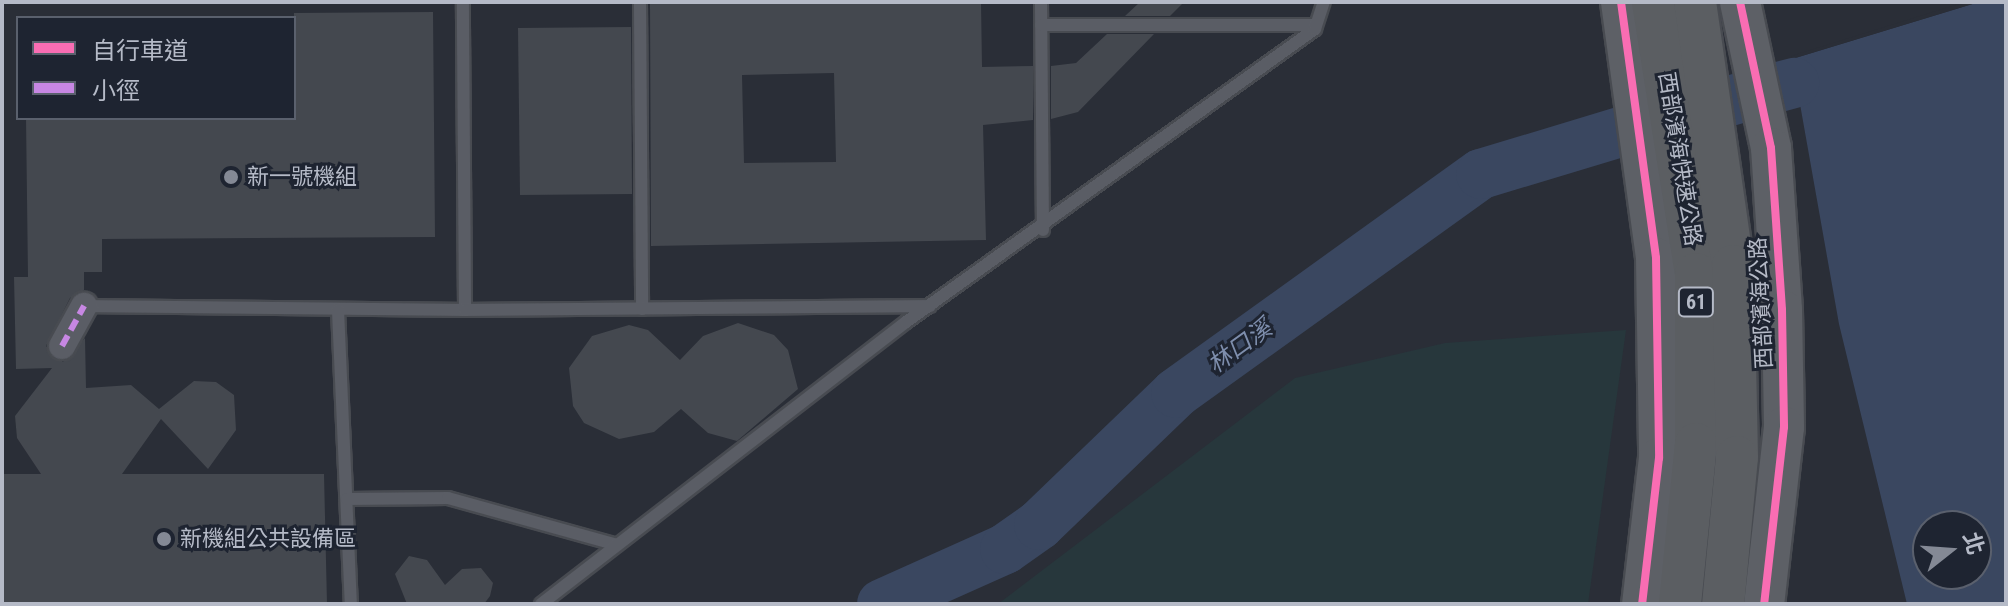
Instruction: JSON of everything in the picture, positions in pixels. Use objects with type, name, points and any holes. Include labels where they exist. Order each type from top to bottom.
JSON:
[{"type":"highway","name":"西部濱海快速公路","points":[[1653,2],[1696,274],[1696,444],[1680,604]]},
{"type":"highway","name":"西部濱海快速公路","points":[[1695,2],[1733,266],[1737,457],[1723,604]]},
{"type":"main road","points":[[1621,2],[1656,258],[1659,458],[1642,604]]},
{"type":"main road","name":"西部濱海公路","points":[[1740,2],[1771,148],[1782,310],[1784,427],[1764,604]]},
{"type":"street","points":[[62,346],[84,306]]},
{"type":"lane","points":[[463,2],[465,310]]},
{"type":"lane","points":[[640,2],[642,309]]},
{"type":"lane","points":[[1041,2],[1043,230]]},
{"type":"lane","points":[[541,604],[930,306],[1043,230],[1316,25],[1324,2]]},
{"type":"lane","points":[[1041,25],[1316,25]]},
{"type":"lane","points":[[84,306],[465,310],[930,306]]},
{"type":"lane","points":[[338,310],[351,604]]},
{"type":"lane","points":[[347,499],[448,498],[617,545]]},
{"type":"shaded area","points":[[1626,330],[1588,604],[998,604],[1295,378],[1445,343]]},
{"type":"water","points":[[1979,2],[2006,2],[2006,604],[1907,604],[1839,324],[1792,59]]},
{"type":"pier","points":[[1965,2],[1979,2],[1792,59],[1791,56]]},
{"type":"building","points":[[650,2],[981,2],[982,67],[1033,66],[1033,120],[983,125],[986,240],[651,246]],"holes":[[[834,73],[836,162],[744,163],[742,75]]]},
{"type":"building","points":[[1140,2],[1184,2],[1170,16],[1125,16]]},
{"type":"building","points":[[433,12],[435,237],[102,239],[102,272],[84,272],[84,290],[70,298],[46,346],[63,362],[85,338],[86,388],[131,385],[159,409],[194,381],[216,382],[234,395],[236,430],[208,469],[161,419],[122,474],[324,474],[327,604],[2,604],[2,474],[41,474],[17,438],[15,416],[52,368],[16,369],[14,277],[28,277],[26,120],[296,120],[294,13]]},
{"type":"building","points":[[631,27],[632,194],[520,195],[518,28]]},
{"type":"building","points":[[1107,34],[1154,34],[1078,112],[1051,119],[1051,66],[1076,63]]},
{"type":"building","points":[[738,323],[774,335],[788,350],[798,389],[737,441],[708,433],[681,409],[654,432],[619,439],[584,423],[573,406],[569,368],[592,336],[629,325],[648,330],[680,360],[703,336]]},
{"type":"building","points":[[409,556],[427,560],[445,585],[462,569],[481,568],[493,583],[490,596],[484,604],[407,604],[395,574]]},
{"type":"waterway","name":"林口溪","points":[[1775,88],[1794,83]]},
{"type":"waterway","name":"林口溪","points":[[1664,120],[1743,97]]},
{"type":"waterway","name":"林口溪","points":[[882,604],[1005,549],[1039,525],[1176,393],[1481,174],[1623,131]]},
{"type":"marked path","points":[[62,346],[84,306]]},
{"type":"cycle path","points":[[1621,2],[1656,258],[1659,458],[1642,604]]},
{"type":"cycle path","points":[[1740,2],[1771,148],[1782,310],[1784,427],[1764,604]]},
{"type":"place","name":"新一號機組","points":[[231,177]]},
{"type":"place","name":"新機組公共設備區","points":[[164,539]]}]
